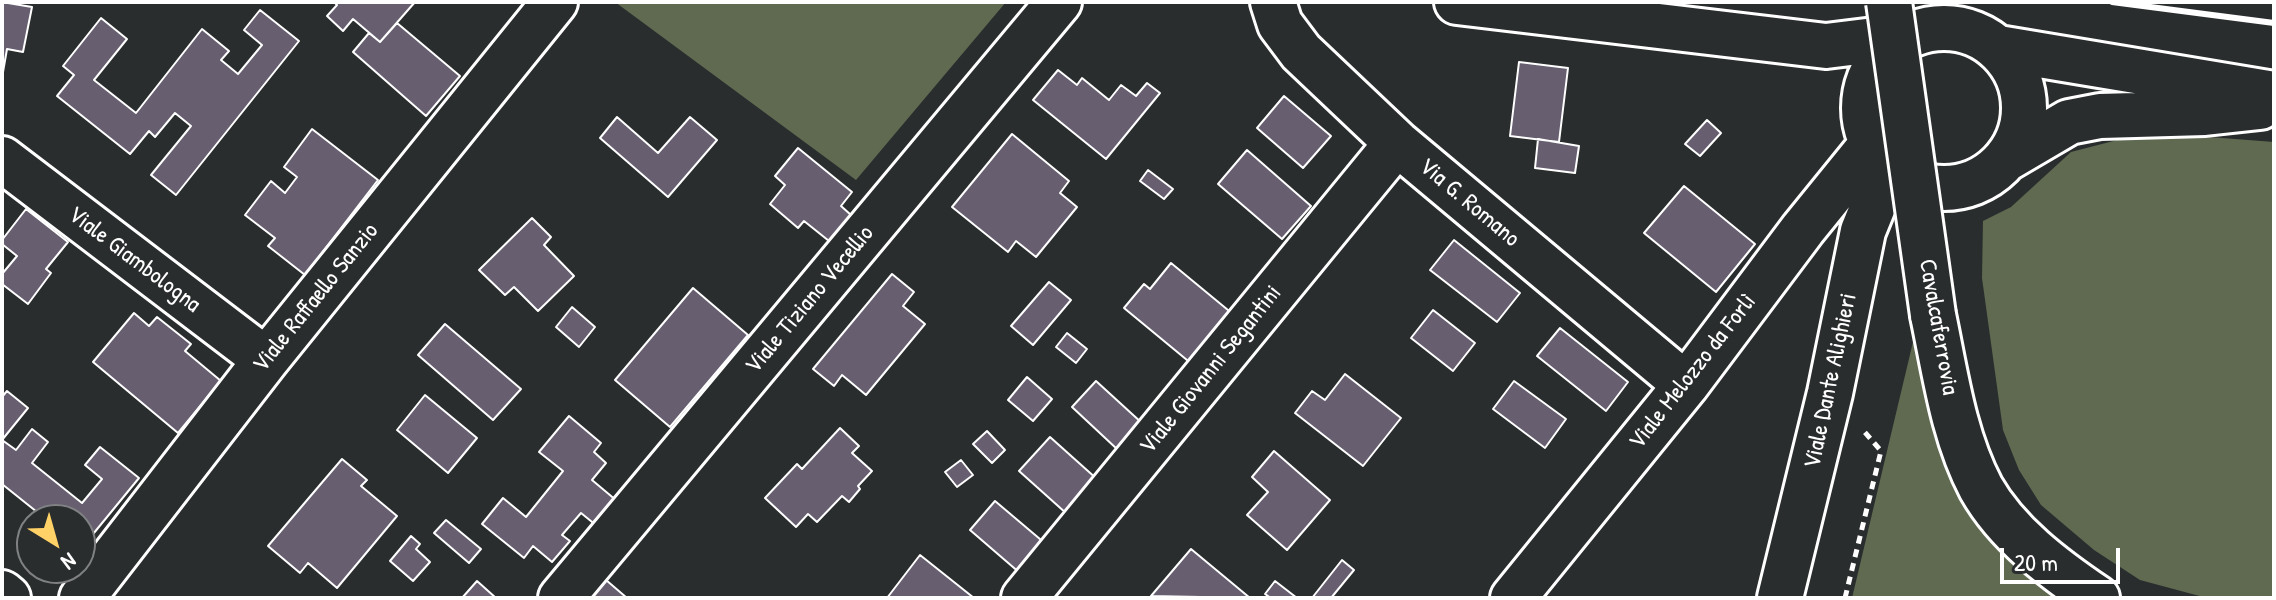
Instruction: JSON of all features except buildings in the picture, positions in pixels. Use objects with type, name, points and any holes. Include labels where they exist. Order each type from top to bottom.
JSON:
[{"type":"street","name":"Viale Raffaello Sanzio","points":[[82,598],[266,360],[555,2]]},
{"type":"street","name":"Viale Tiziano Vecellio","points":[[561,598],[1059,2]]},
{"type":"street","name":"Via G. Romano","points":[[1273,2],[1280,24],[1295,45],[1397,143],[1686,385]]},
{"type":"street","points":[[1457,2],[1826,46],[1898,19],[1929,28],[1954,28],[1977,34],[1998,48],[2013,66],[2022,88],[2024,113],[2019,136],[2006,159]]},
{"type":"street","points":[[1898,19],[1887,50],[1872,70],[1864,94],[1864,120],[1880,156],[1911,182],[1936,188],[1962,186],[1986,176],[2006,159],[2069,122],[2274,105]]},
{"type":"street","name":"Cavalcaferrovia","points":[[1898,19],[1933,315],[1956,425],[1982,488],[2012,529],[2045,561],[2097,598]]},
{"type":"street","points":[[1826,46],[1849,67],[1864,94]]},
{"type":"street","points":[[1998,48],[2274,94]]},
{"type":"street","name":"Viale Giovanni Segantini","points":[[1024,598],[1397,143]]},
{"type":"street","name":"Viale Melozzo da Forlì","points":[[1513,598],[1686,385],[1803,229],[1880,156]]},
{"type":"street","name":"Viale Dante Alighieri","points":[[1780,598],[1830,393],[1880,156]]},
{"type":"street","name":"Viale Giambologna","points":[[2,159],[266,360]]},
{"type":"street","points":[[2,593],[8,598]]},
{"type":"path","points":[[1830,393],[1881,451],[1845,598]]},
{"type":"green space","points":[[615,2],[1006,2],[856,180]]},
{"type":"green space","points":[[2183,135],[2274,142],[2274,598],[2207,598],[2140,580],[2094,550],[2041,505],[2019,470],[2003,430],[1982,278],[1983,221],[2011,207],[2071,152],[2125,138]]},
{"type":"green space","points":[[1918,321],[1990,532],[2058,598],[1852,598]]},
{"type":"railway","points":[[2112,2],[2274,23]]}]
